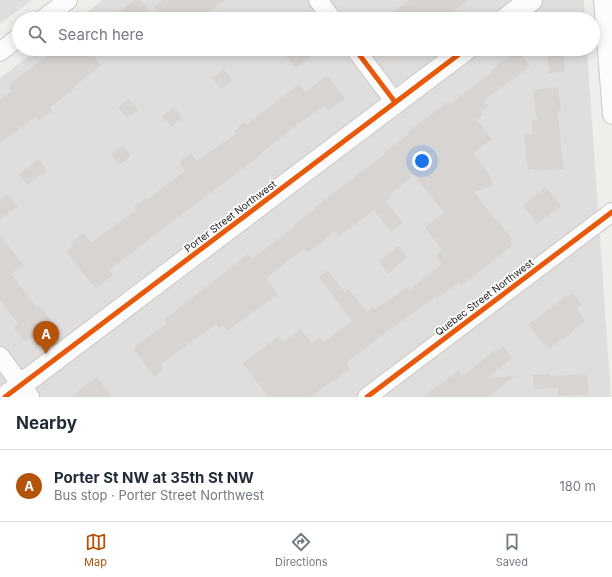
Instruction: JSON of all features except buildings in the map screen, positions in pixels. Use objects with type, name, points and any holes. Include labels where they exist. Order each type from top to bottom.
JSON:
[{"type":"street","points":[[52,12],[68,0]]},
{"type":"street","points":[[318,0],[327,12]]},
{"type":"street","points":[[515,12],[531,0]]},
{"type":"street","points":[[603,0],[612,115]]},
{"type":"street","points":[[0,52],[12,43]]},
{"type":"street","points":[[360,56],[395,102]]},
{"type":"street","name":"Porter Street Northwest","points":[[19,393],[457,56]]},
{"type":"street","name":"Quebec Street Northwest","points":[[367,397],[612,212]]},
{"type":"street","points":[[0,356],[19,393]]},
{"type":"shaded area","points":[[0,0],[32,0],[16,12],[12,12],[12,15],[0,24]]},
{"type":"shaded area","points":[[103,0],[584,0],[585,12],[87,12]]},
{"type":"shaded area","points":[[29,56],[587,56],[611,397],[0,397],[0,78]]},
{"type":"cycle path","points":[[360,56],[395,102]]},
{"type":"cycle path","points":[[5,397],[457,56]]},
{"type":"cycle path","points":[[367,397],[612,212]]},
{"type":"place","name":"Porter St NW at 35th St NW","points":[[46,354]]}]
